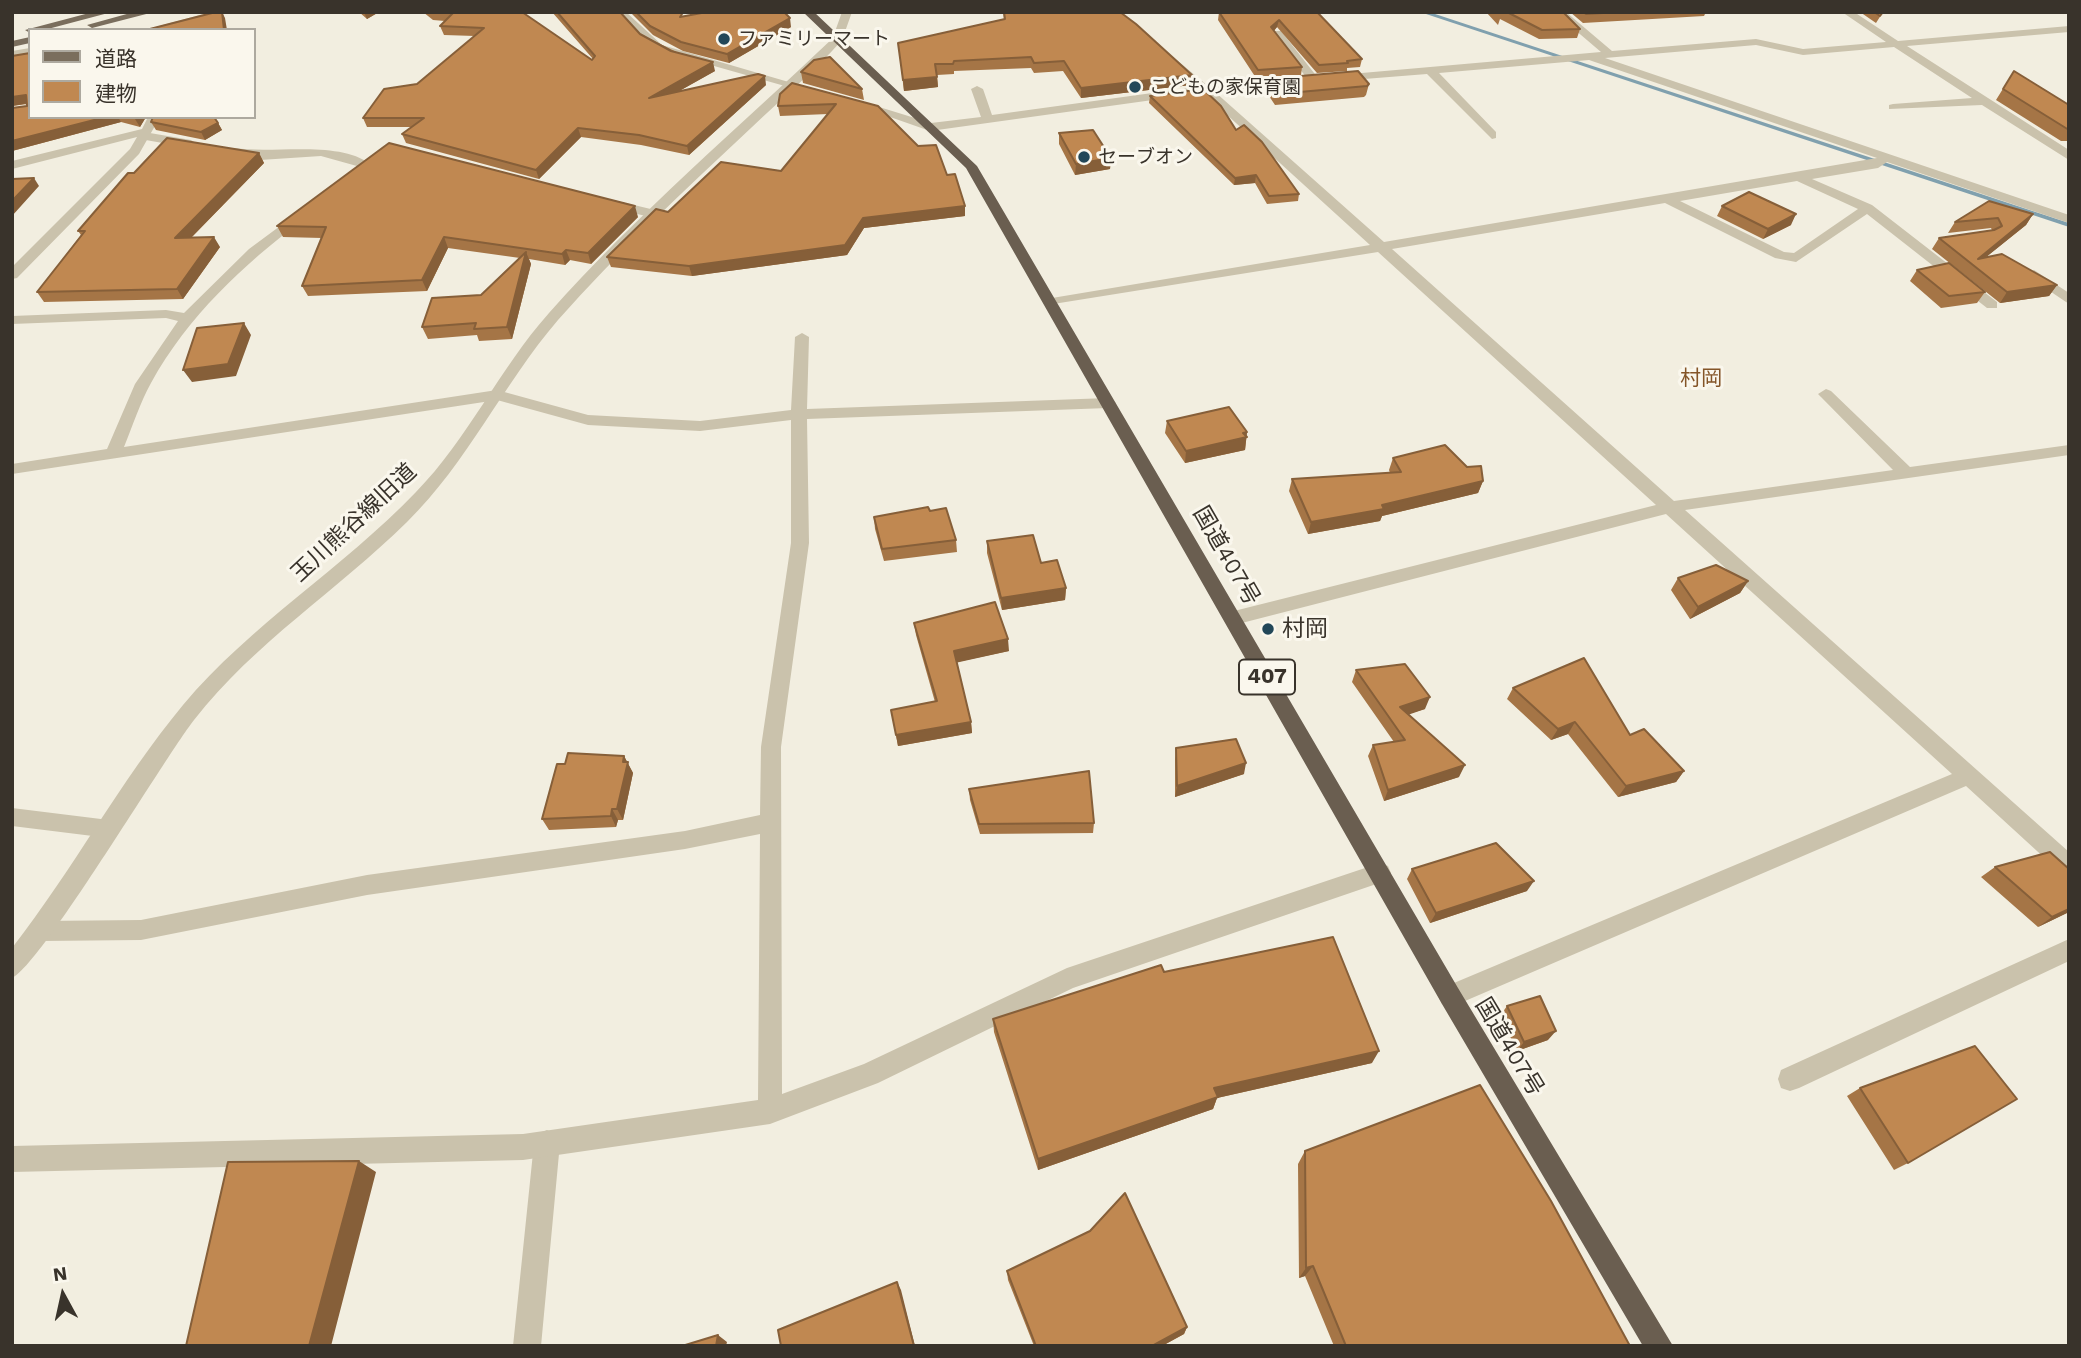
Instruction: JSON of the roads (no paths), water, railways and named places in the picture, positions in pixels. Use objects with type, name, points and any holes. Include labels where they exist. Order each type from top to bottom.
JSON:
[{"type":"highway","name":"国道407号","points":[[808,12],[971,166],[1052,302],[1450,996],[1659,1346]]},
{"type":"main road","points":[[39,28],[107,12]]},
{"type":"main road","points":[[81,28],[149,12]]},
{"type":"street","points":[[157,28],[225,12]]},
{"type":"street","points":[[620,12],[659,47],[828,95]]},
{"type":"street","points":[[836,40],[847,12]]},
{"type":"street","points":[[1559,12],[1608,54]]},
{"type":"street","points":[[1847,12],[2069,156]]},
{"type":"street","points":[[851,102],[930,127],[1207,89],[1585,55],[1756,42],[1803,52],[2069,29]]},
{"type":"street","points":[[1278,33],[1314,80]]},
{"type":"street","name":"玉川熊谷線旧道","points":[[12,967],[41,931],[148,769],[215,681],[255,641],[379,538],[426,493],[553,317],[654,214],[836,40]]},
{"type":"street","points":[[1168,55],[2069,866]]},
{"type":"street","points":[[1585,55],[1881,161],[2069,219]]},
{"type":"street","points":[[1430,70],[1492,135]]},
{"type":"street","points":[[977,89],[988,120]]},
{"type":"street","points":[[1893,107],[1983,100]]},
{"type":"street","points":[[12,275],[135,151],[153,119]]},
{"type":"street","points":[[12,165],[145,133],[261,156],[321,152],[363,165]]},
{"type":"street","points":[[1052,302],[1668,201],[1881,161]]},
{"type":"street","points":[[1800,178],[1867,208],[1992,305]]},
{"type":"street","points":[[1668,201],[1780,255],[1796,258],[1867,208]]},
{"type":"street","points":[[603,202],[654,214]]},
{"type":"street","points":[[113,453],[143,383],[187,318],[251,251],[312,207]]},
{"type":"street","points":[[1912,243],[1937,240]]},
{"type":"street","points":[[2033,273],[2069,300]]},
{"type":"street","points":[[12,320],[166,314],[187,318]]},
{"type":"street","points":[[770,1111],[771,747],[800,544],[799,414],[803,337]]},
{"type":"street","points":[[1826,394],[1906,473]]},
{"type":"street","points":[[12,468],[497,395],[588,419],[632,424],[699,426],[799,414],[1108,403]]},
{"type":"street","points":[[1234,618],[1669,507],[2069,450]]},
{"type":"street","points":[[1450,996],[1968,776]]},
{"type":"street","points":[[12,817],[109,829]]},
{"type":"street","points":[[41,931],[141,930],[368,885],[685,840],[772,822]]},
{"type":"street","points":[[12,1159],[523,1147],[770,1111],[869,1074],[1066,979],[1380,873]]},
{"type":"street","points":[[1790,1079],[2069,950]]},
{"type":"street","points":[[527,1346],[547,1143]]},
{"type":"waterway","points":[[1423,12],[2069,225]]},
{"type":"place","name":"ファミリーマート","points":[[724,39]]},
{"type":"place","name":"こどもの家保育園","points":[[1135,87]]},
{"type":"place","name":"セーブオン","points":[[1084,157]]},
{"type":"place","name":"村岡","points":[[1268,629]]},
{"type":"district","name":"村岡","points":[[1701,379]]}]
